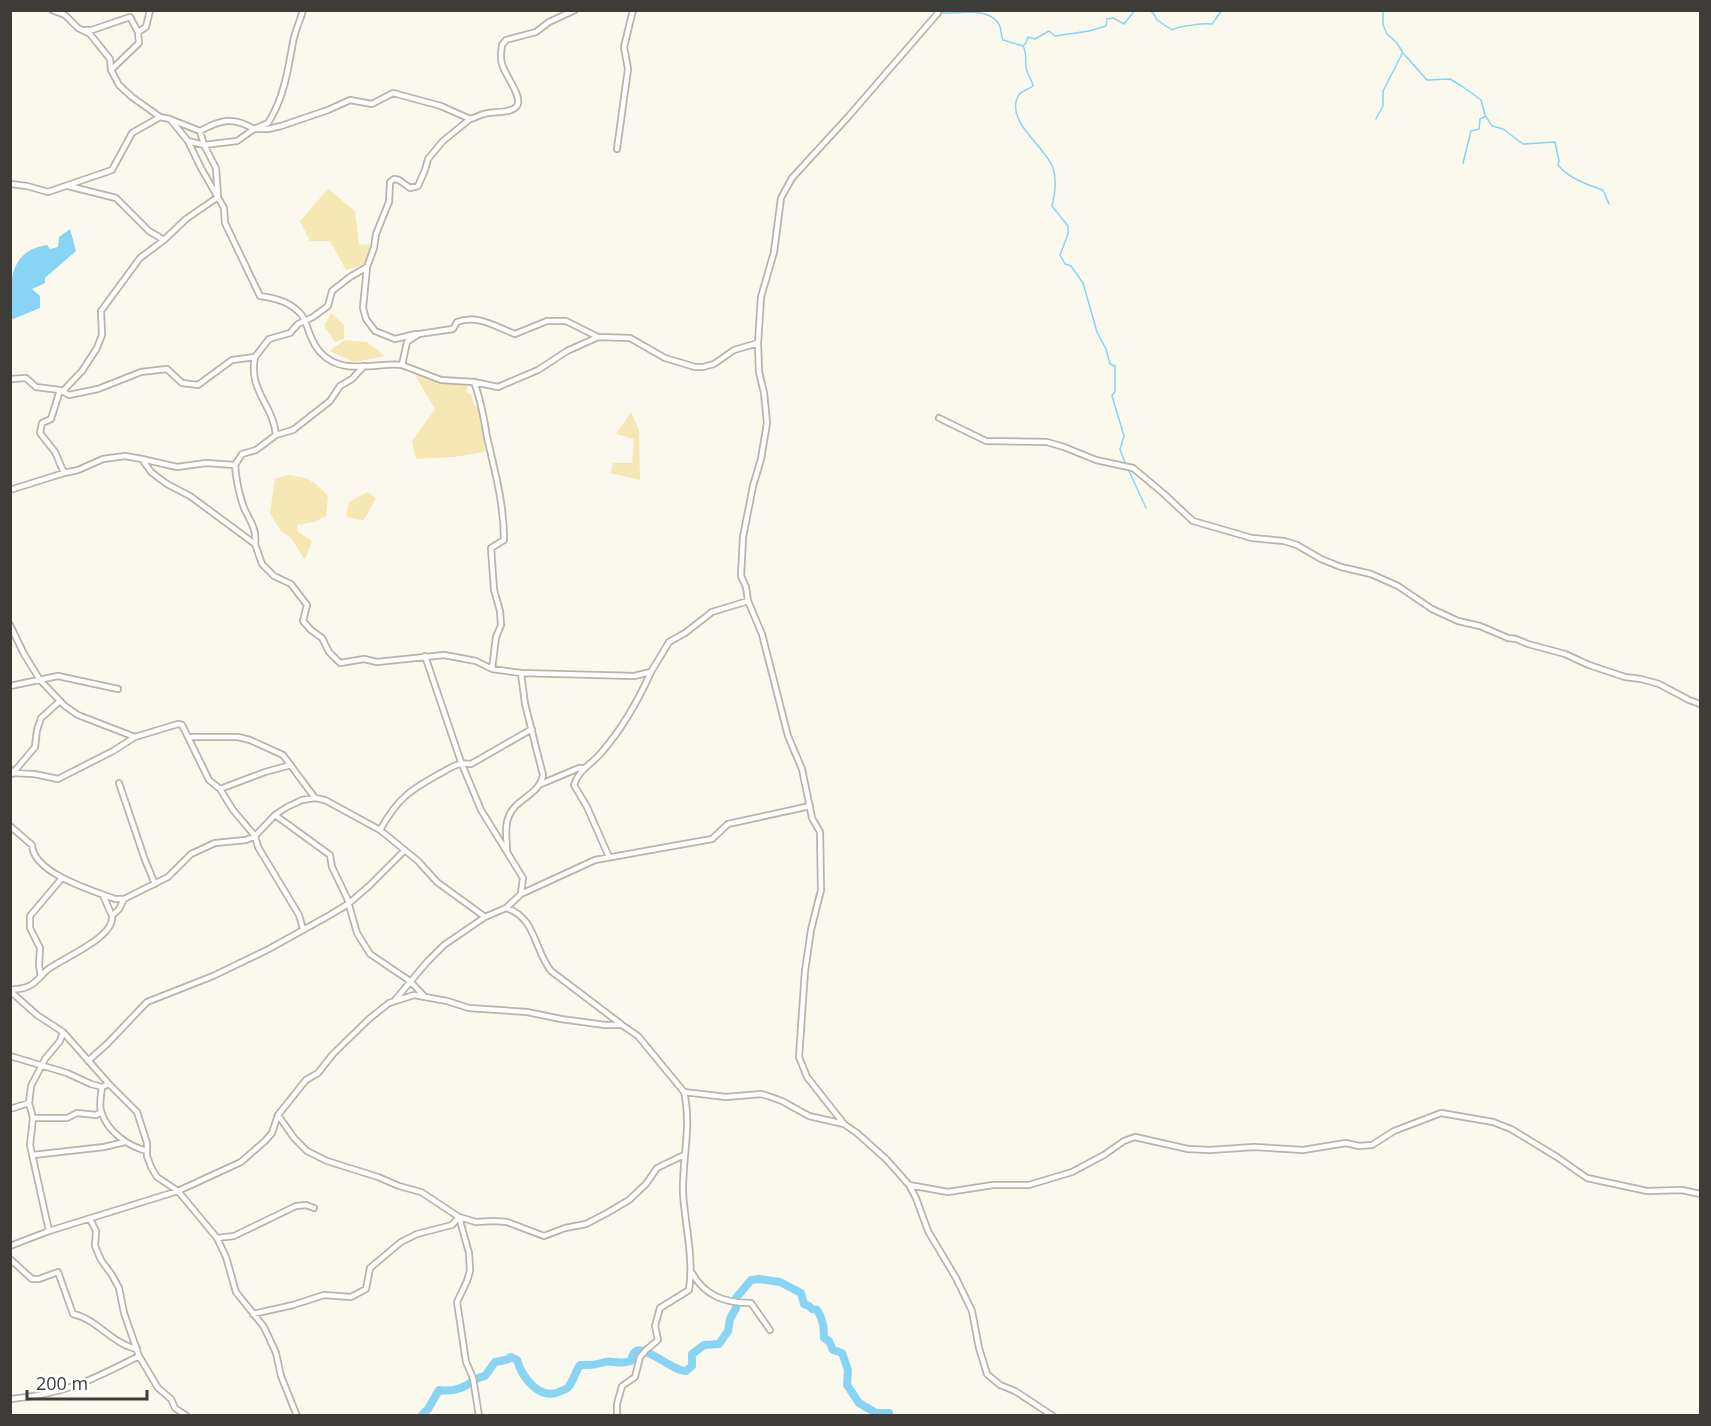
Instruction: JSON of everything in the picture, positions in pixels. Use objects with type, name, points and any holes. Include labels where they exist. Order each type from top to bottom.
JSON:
[{"type":"street","points":[[52,10],[65,15],[78,28],[84,30],[92,30],[130,17]]},
{"type":"street","points":[[111,70],[139,43],[138,32],[130,17],[130,10]]},
{"type":"street","points":[[138,32],[146,27],[150,10]]},
{"type":"street","points":[[188,141],[204,145],[237,141],[254,129],[268,123],[288,74],[292,43],[303,10]]},
{"type":"street","points":[[575,10],[549,22],[536,32],[506,40],[502,45],[501,63],[506,77],[516,89],[518,103],[516,107],[507,111],[482,114],[470,119],[443,141],[428,159],[418,186],[410,188],[394,179],[390,182],[389,202],[376,234],[367,267],[363,308],[366,319],[375,331],[395,339],[453,329],[457,322],[471,318],[493,323],[515,334],[547,321],[566,321],[598,337],[630,338],[665,358],[703,368],[734,350],[758,343]]},
{"type":"street","points":[[617,149],[628,69],[624,47],[633,10]]},
{"type":"street","points":[[938,13],[792,178],[781,198],[774,252],[760,297],[759,372],[767,423],[743,537],[741,576],[746,587],[748,601],[762,634],[788,736],[802,769],[812,818],[820,832],[821,890],[804,970],[799,1057],[807,1077],[844,1124],[887,1160],[909,1185],[928,1231],[956,1278],[972,1311],[987,1374],[1000,1385],[1016,1391],[1053,1416]]},
{"type":"street","points":[[84,30],[110,59],[111,70],[119,85],[132,97],[160,117],[200,131],[216,123],[241,121],[254,129],[268,129],[328,110],[350,100],[372,104],[393,93],[441,106],[470,119]]},
{"type":"street","points":[[10,184],[48,192],[112,170],[132,133],[160,117]]},
{"type":"street","points":[[170,119],[188,141],[225,208],[225,223],[260,296],[275,298],[292,307],[304,319],[318,353],[332,362],[350,368],[375,367],[389,363],[402,365],[441,380],[474,382],[498,387],[538,370],[567,351],[598,337]]},
{"type":"street","points":[[200,131],[204,145],[216,168],[219,197]]},
{"type":"street","points":[[67,186],[116,198],[149,231],[164,240]]},
{"type":"street","points":[[10,379],[26,378],[36,387],[63,391],[82,371],[97,348],[102,334],[101,311],[140,258],[186,219],[219,197]]},
{"type":"street","points":[[276,435],[275,425],[252,371],[255,357],[269,339],[290,333],[304,319],[313,317],[328,306],[332,291],[367,267]]},
{"type":"street","points":[[402,365],[407,342],[419,334]]},
{"type":"street","points":[[60,390],[69,395],[98,389],[153,369],[167,369],[182,383],[198,385],[232,360],[255,357]]},
{"type":"street","points":[[364,366],[352,379],[340,386],[330,401],[319,411],[293,430],[276,435],[256,450],[242,454],[235,465],[236,481],[244,507],[256,532],[255,544],[262,564],[274,576],[291,584],[302,596],[307,605],[303,621],[322,638],[340,663],[364,659],[377,662],[444,655],[477,662],[492,669],[520,672],[634,675],[651,672]]},
{"type":"street","points":[[474,382],[482,404],[503,504],[504,540],[491,548],[494,590],[501,625],[496,637],[492,669]]},
{"type":"street","points":[[60,390],[51,419],[42,423],[40,433],[55,452],[64,473]]},
{"type":"street","points":[[939,418],[986,441],[1047,442],[1096,460],[1133,468],[1193,521],[1217,526],[1252,538],[1284,541],[1298,545],[1321,559],[1341,567],[1371,574],[1398,586],[1432,609],[1458,621],[1565,654],[1625,677],[1659,684],[1701,704]]},
{"type":"street","points":[[10,490],[78,470],[103,459],[125,456],[177,467],[206,463],[235,465]]},
{"type":"street","points":[[142,459],[151,472],[190,496],[255,544]]},
{"type":"street","points":[[609,857],[587,807],[574,785],[578,774],[600,754],[626,718],[669,642],[712,612],[748,601]]},
{"type":"street","points":[[10,625],[40,680],[60,701],[78,715],[135,736]]},
{"type":"street","points":[[425,656],[461,762],[481,810],[523,878],[521,894]]},
{"type":"street","points":[[520,672],[525,704],[543,776],[541,784]]},
{"type":"street","points":[[10,686],[58,676],[118,689]]},
{"type":"street","points":[[11,772],[35,747],[37,730],[42,718],[60,701]]},
{"type":"street","points":[[11,772],[58,779],[113,751],[135,736],[178,724],[182,725],[209,780],[220,789],[233,810],[255,836],[258,847],[299,915],[303,929]]},
{"type":"street","points":[[380,830],[392,809],[405,795],[426,780],[461,762],[471,764],[531,729]]},
{"type":"street","points":[[188,737],[238,737],[283,755],[315,798]]},
{"type":"street","points":[[220,789],[291,765]]},
{"type":"street","points":[[508,853],[506,834],[508,816],[517,804],[541,784],[584,768]]},
{"type":"street","points":[[119,783],[140,848],[155,884]]},
{"type":"street","points":[[10,826],[32,844],[33,852],[38,858],[62,878],[103,895],[124,899],[168,877],[191,854],[215,843],[246,840],[255,836],[275,815],[302,800],[315,798],[326,800],[380,830],[418,861],[437,882],[485,917]]},
{"type":"street","points":[[393,1002],[444,945],[485,917],[506,908],[521,894],[595,860],[711,839],[728,824],[810,806]]},
{"type":"street","points":[[275,815],[330,855],[332,867],[348,904],[357,933],[370,954],[410,981],[423,996]]},
{"type":"street","points":[[88,1061],[147,1002],[213,976],[267,950],[348,904],[404,851]]},
{"type":"street","points":[[41,975],[40,948],[30,928],[30,916],[62,878]]},
{"type":"street","points":[[10,991],[30,986],[49,968],[75,954],[108,930],[113,922],[103,895]]},
{"type":"street","points":[[112,916],[124,899]]},
{"type":"street","points":[[506,908],[514,911],[525,921],[537,942],[545,963],[551,970],[638,1036],[684,1092],[688,1107],[683,1196],[692,1272],[689,1290],[660,1308],[656,1326],[658,1340],[640,1357],[635,1377],[622,1386],[616,1404],[617,1416]]},
{"type":"street","points":[[10,991],[37,1015],[63,1032],[137,1112],[147,1143],[151,1167],[158,1177],[178,1191],[217,1238],[226,1257],[236,1292],[264,1327],[276,1353],[281,1376],[297,1416]]},
{"type":"street","points":[[10,1246],[49,1231],[178,1191],[241,1162],[272,1133],[278,1115],[306,1080],[318,1073],[333,1054],[369,1019],[393,1002],[414,994],[469,1008],[527,1012],[561,1019],[622,1025]]},
{"type":"street","points":[[49,1231],[30,1145],[33,1118],[29,1103],[31,1086],[41,1065],[60,1041],[63,1032]]},
{"type":"street","points":[[10,1056],[68,1073],[91,1084],[102,1087],[109,1084]]},
{"type":"street","points":[[102,1087],[101,1112],[115,1134],[125,1142],[147,1151]]},
{"type":"street","points":[[684,1092],[726,1096],[761,1094],[782,1101],[809,1116],[844,1124]]},
{"type":"street","points":[[10,1108],[29,1103]]},
{"type":"street","points":[[33,1118],[67,1118],[77,1113],[96,1115],[101,1112]]},
{"type":"street","points":[[909,1185],[948,1192],[993,1185],[1029,1185],[1072,1172],[1134,1137],[1188,1149],[1210,1150],[1244,1147],[1303,1150],[1346,1143],[1359,1146],[1372,1145],[1394,1131],[1441,1113],[1493,1122],[1511,1129],[1587,1178],[1647,1191],[1682,1190],[1701,1194]]},
{"type":"street","points":[[278,1115],[294,1138],[307,1151],[336,1164],[420,1192],[459,1217],[476,1222],[507,1222],[544,1236],[565,1228],[586,1224],[629,1200],[646,1184],[657,1168],[684,1155]]},
{"type":"street","points":[[33,1155],[104,1147],[125,1142]]},
{"type":"street","points":[[217,1238],[234,1236],[296,1206],[306,1205],[314,1208]]},
{"type":"street","points":[[253,1314],[324,1295],[351,1297],[366,1289],[370,1268],[401,1242],[417,1234],[452,1226],[459,1217]]},
{"type":"street","points":[[459,1217],[469,1253],[470,1271],[457,1302],[457,1308],[466,1362],[473,1378],[479,1416]]},
{"type":"street","points":[[90,1219],[96,1231],[97,1251],[119,1288],[124,1313],[139,1356],[158,1388],[171,1399],[175,1408],[187,1416]]},
{"type":"street","points":[[10,1259],[32,1279],[39,1279],[58,1272],[73,1314],[89,1320],[127,1347],[137,1349]]},
{"type":"street","points":[[692,1272],[707,1292],[725,1301],[751,1303],[770,1330]]},
{"type":"street","points":[[10,1399],[74,1388],[139,1356]]},
{"type":"shaded area","points":[[328,189],[355,211],[359,244],[373,245],[371,257],[362,265],[346,270],[330,241],[310,241],[300,221]]},
{"type":"shaded area","points":[[331,313],[344,325],[344,339],[335,342],[324,326]]},
{"type":"shaded area","points":[[345,340],[367,342],[385,356],[354,362],[329,351]]},
{"type":"shaded area","points":[[415,375],[441,383],[467,382],[467,393],[471,394],[474,405],[481,408],[485,452],[454,457],[416,459],[412,441],[435,409]]},
{"type":"shaded area","points":[[631,412],[639,430],[640,480],[610,473],[613,463],[632,463],[634,439],[616,434]]},
{"type":"shaded area","points":[[288,475],[311,481],[328,496],[326,516],[314,522],[297,525],[298,532],[312,541],[305,560],[291,538],[280,530],[270,513],[275,479]]},
{"type":"shaded area","points":[[367,492],[376,498],[364,520],[346,516],[349,502]]},
{"type":"water","points":[[70,229],[76,251],[45,278],[45,283],[32,289],[40,296],[40,308],[11,318],[11,282],[18,262],[24,254],[34,249],[47,245],[50,249],[58,247],[59,237]]},
{"type":"waterway","points":[[938,10],[942,13],[974,12],[990,16],[1000,26],[1003,40],[1023,46],[1028,37],[1035,39],[1049,31],[1055,36],[1089,31],[1106,26],[1107,19],[1113,18],[1124,24],[1135,10]]},
{"type":"waterway","points":[[1149,10],[1157,20],[1172,30],[1192,25],[1212,24],[1222,10]]},
{"type":"waterway","points":[[1383,10],[1383,25],[1387,34],[1427,80],[1450,79],[1463,87],[1481,100],[1485,115],[1492,126],[1503,129],[1523,144],[1555,142],[1558,165],[1562,170],[1603,190],[1609,204]]},
{"type":"waterway","points":[[1023,46],[1026,68],[1033,86],[1018,96],[1015,106],[1017,115],[1053,168],[1055,187],[1052,206],[1068,226],[1068,234],[1060,255],[1065,264],[1071,266],[1083,283],[1097,332],[1106,349],[1110,364],[1115,366],[1115,391],[1112,396],[1124,436],[1120,449],[1125,463]]},
{"type":"waterway","points":[[1376,119],[1383,106],[1383,91],[1402,54]]},
{"type":"waterway","points":[[1463,163],[1471,131],[1479,129],[1480,119],[1486,116]]},
{"type":"waterway","points":[[1129,471],[1146,508]]},
{"type":"waterway","points":[[421,1416],[439,1390],[452,1390],[464,1386],[485,1376],[495,1362],[511,1357],[517,1360],[523,1374],[533,1386],[539,1391],[553,1394],[568,1387],[580,1365],[631,1361],[633,1354],[639,1350],[686,1371],[692,1366],[692,1354],[704,1345],[719,1344],[728,1331],[730,1319],[736,1308],[736,1298],[751,1280],[759,1279],[780,1282],[801,1293],[804,1304],[819,1313],[823,1323],[824,1338],[829,1341],[833,1350],[842,1353],[848,1370],[847,1385],[859,1403],[876,1413],[889,1413]]}]
